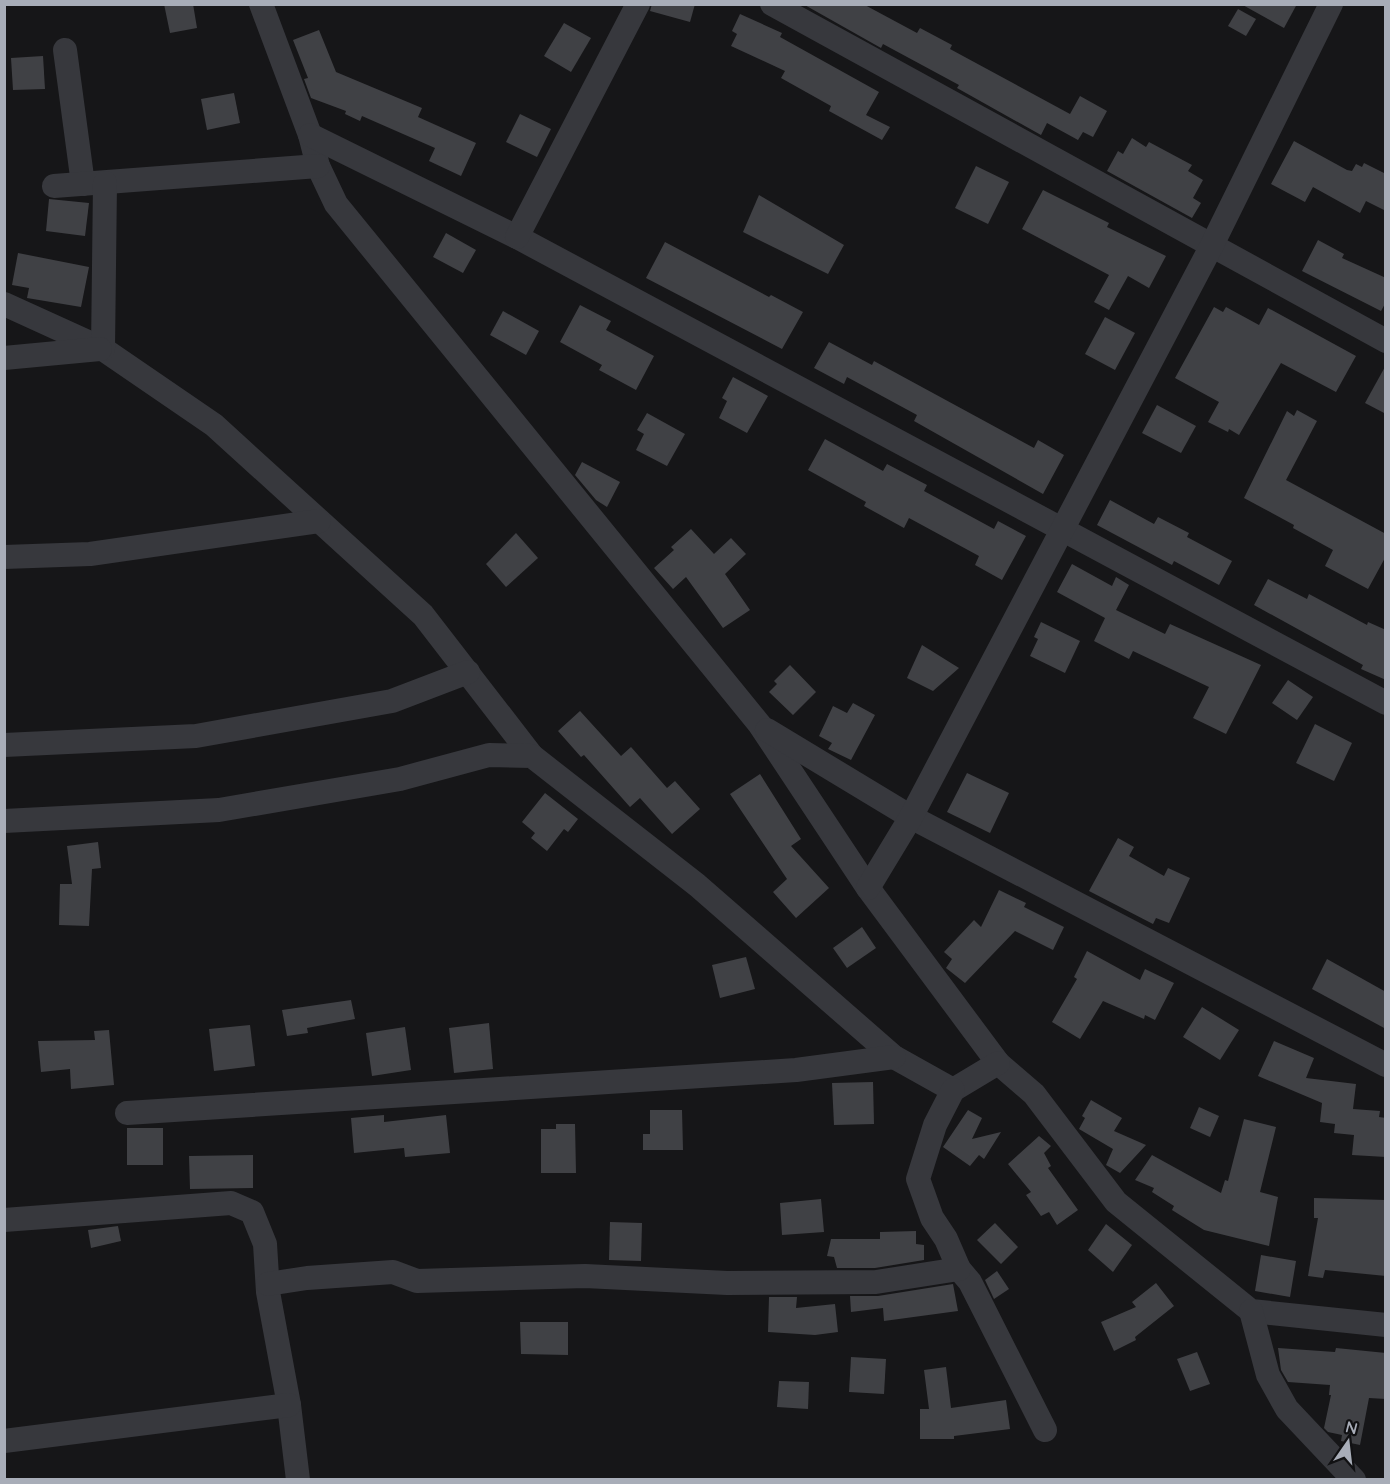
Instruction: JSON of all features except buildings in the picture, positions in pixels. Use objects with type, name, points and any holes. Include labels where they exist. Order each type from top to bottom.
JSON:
[{"type":"street","points":[[261,4],[310,135],[318,166],[336,204],[760,725],[868,888],[998,1063],[1034,1094],[1116,1202],[1251,1311],[1386,1325]]},
{"type":"street","points":[[517,237],[638,4]]},
{"type":"street","points":[[772,4],[1386,341]]},
{"type":"street","points":[[868,888],[911,817],[1211,247],[1331,4]]},
{"type":"street","points":[[65,50],[94,183],[103,349]]},
{"type":"street","points":[[310,135],[517,237],[1386,703]]},
{"type":"street","points":[[54,186],[318,166]]},
{"type":"street","points":[[4,304],[103,349],[214,425],[423,615],[532,756],[697,885],[894,1058],[953,1090]]},
{"type":"street","points":[[4,358],[103,349]]},
{"type":"street","points":[[4,557],[90,554],[319,521]]},
{"type":"street","points":[[4,745],[196,736],[392,701],[468,672]]},
{"type":"street","points":[[760,725],[911,817],[1386,1065]]},
{"type":"street","points":[[4,821],[219,810],[400,779],[489,755],[532,756]]},
{"type":"street","points":[[127,1113],[796,1071],[894,1058]]},
{"type":"street","points":[[998,1063],[953,1090],[935,1125],[918,1179],[932,1218],[946,1239],[959,1269],[970,1282],[1045,1430]]},
{"type":"street","points":[[4,1220],[231,1203],[252,1212],[265,1244],[268,1284],[298,1479]]},
{"type":"street","points":[[268,1284],[307,1278],[393,1272],[417,1281],[585,1276],[727,1283],[876,1282],[959,1269]]},
{"type":"street","points":[[1251,1311],[1268,1375],[1287,1409],[1354,1479]]},
{"type":"street","points":[[4,1441],[288,1405]]}]
